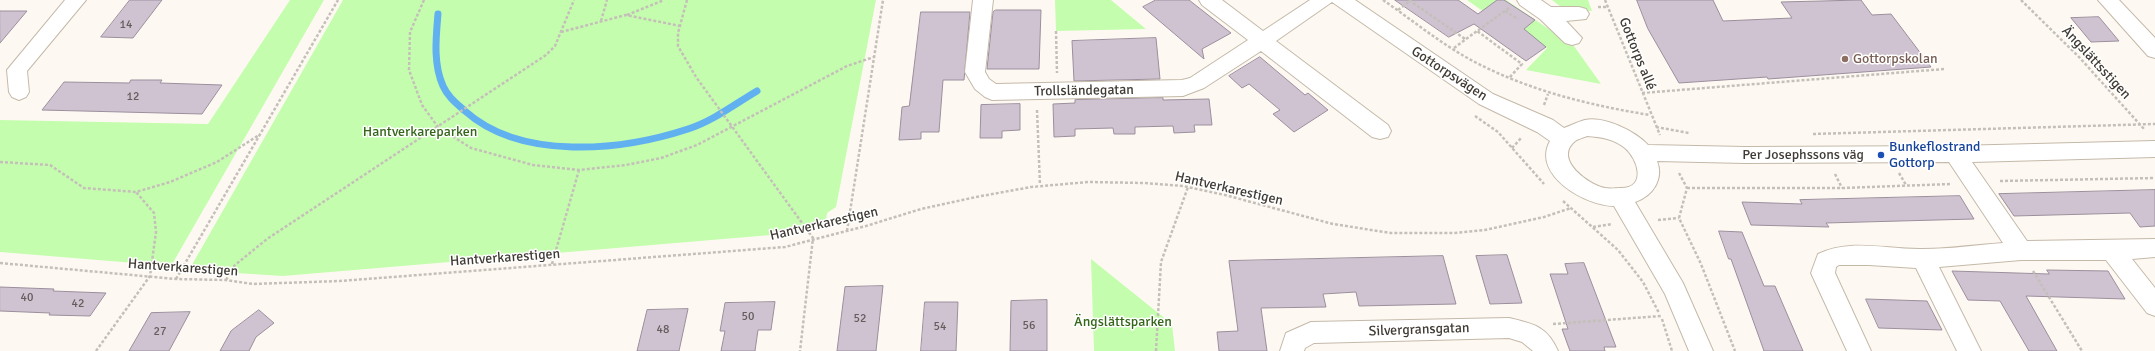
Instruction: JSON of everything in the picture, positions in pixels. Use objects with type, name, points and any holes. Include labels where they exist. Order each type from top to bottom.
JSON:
[{"type":"street","points":[[18,92],[17,70],[76,0]]},
{"type":"street","name":"Trollsländegatan","points":[[983,0],[975,72],[982,84],[992,92],[1057,92],[1183,88],[1197,83],[1261,41],[1338,0]]},
{"type":"street","points":[[1209,0],[1380,131]]},
{"type":"street","name":"Gottorpsvägen","points":[[1338,0],[1486,99],[1545,126],[1562,138]]},
{"type":"street","points":[[2108,0],[2155,52]]},
{"type":"street","points":[[1521,2],[1547,14],[1572,38]]},
{"type":"street","points":[[1547,14],[1579,14]]},
{"type":"street","points":[[1586,128],[1602,129],[1618,134],[1632,143],[1643,153],[1649,165],[1649,177],[1645,187],[1635,194],[1621,198],[1592,194],[1579,187],[1568,178],[1560,167],[1556,157],[1557,147],[1562,138],[1572,131],[1586,128]]},
{"type":"street","name":"Per Josephssons väg","points":[[1643,153],[1669,152],[1745,155],[1955,154],[2155,149]]},
{"type":"street","points":[[1955,154],[2021,251]]},
{"type":"street","points":[[1621,198],[1675,290],[1701,351]]},
{"type":"street","points":[[1859,351],[1823,273],[1826,261],[1837,256],[1868,255],[1923,259],[2021,251],[2155,248]]},
{"type":"street","points":[[2112,250],[2155,306]]},
{"type":"street","points":[[1923,259],[1969,351]]},
{"type":"street","name":"Silvergransgatan","points":[[1292,351],[1296,341],[1311,333],[1508,328],[1531,334],[1544,345],[1546,351]]},
{"type":"path","points":[[176,279],[338,0]]},
{"type":"path","points":[[424,0],[410,32],[409,70],[422,104],[438,127],[471,148],[533,165],[579,170],[626,165],[661,158],[697,145],[847,66],[874,58]]},
{"type":"path","points":[[226,280],[235,265],[267,239],[331,195],[453,118],[546,55],[555,46],[574,0]]},
{"type":"path","points":[[601,22],[608,0]]},
{"type":"path","points":[[561,32],[626,15],[664,0]]},
{"type":"path","points":[[687,0],[680,26],[678,46],[696,77],[734,126],[814,238],[800,351]]},
{"type":"path","points":[[848,231],[883,0]]},
{"type":"path","points":[[1383,0],[1470,59],[1509,78],[1522,64],[1477,31]]},
{"type":"path","points":[[1398,10],[1410,0],[1465,39]]},
{"type":"path","name":"Gottorps allé","points":[[1509,78],[1548,94],[1577,102],[1651,115],[1605,0]]},
{"type":"path","name":"Ängslättsstigen","points":[[2021,0],[2079,57],[2145,130]]},
{"type":"path","points":[[1454,48],[1505,11],[1521,2]]},
{"type":"path","points":[[1505,11],[1518,20]]},
{"type":"path","points":[[626,15],[680,26]]},
{"type":"path","points":[[1056,31],[1057,92]]},
{"type":"path","points":[[1642,93],[1944,69]]},
{"type":"path","points":[[1036,92],[1040,185]]},
{"type":"path","points":[[1472,114],[1498,132],[1548,187]]},
{"type":"path","points":[[1810,134],[2155,124]]},
{"type":"path","points":[[1656,127],[1694,134]]},
{"type":"path","points":[[0,162],[50,165],[84,188],[136,192],[170,182],[217,162],[260,135]]},
{"type":"path","points":[[552,264],[579,170]]},
{"type":"path","points":[[1899,172],[1906,186]]},
{"type":"path","points":[[1834,173],[1842,188]]},
{"type":"path","points":[[1735,351],[1701,264],[1680,218],[1687,188],[1842,188],[2013,180],[2155,178]]},
{"type":"path","name":"Hantverkarestigen","points":[[0,263],[176,279],[226,280],[253,284],[340,281],[785,247],[814,238],[848,231],[922,209],[1040,185],[1142,183],[1188,187],[1335,225],[1390,233],[1456,234],[1543,219],[1571,208]]},
{"type":"path","points":[[1156,351],[1161,262],[1188,187]]},
{"type":"path","points":[[96,351],[150,276],[156,232],[154,213],[136,192]]},
{"type":"path","points":[[1559,197],[1618,250],[1643,282],[1661,316],[1672,351]]},
{"type":"path","points":[[2021,251],[2082,351]]},
{"type":"path","points":[[1546,325],[1661,316]]},
{"type":"green space","points":[[290,0],[324,0],[171,266],[0,252],[0,120],[208,124]]},
{"type":"green space","name":"Hantverkareparken","points":[[343,0],[876,0],[836,207],[827,213],[826,221],[813,222],[795,233],[283,276],[189,270]]},
{"type":"green space","points":[[1055,0],[1111,0],[1146,29],[1056,31]]},
{"type":"green space","points":[[1467,0],[1506,0],[1574,46],[1601,84],[1526,70],[1547,48],[1503,17],[1484,12]]},
{"type":"green space","points":[[1552,0],[1588,0],[1592,11],[1565,10]]},
{"type":"green space","name":"Ängslättsparken","points":[[1091,259],[1172,324],[1175,351],[1094,351]]},
{"type":"building","points":[[130,0],[162,0],[133,38],[101,37]]},
{"type":"building","points":[[1156,0],[1189,0],[1231,33],[1202,49],[1204,59],[1143,7]]},
{"type":"building","points":[[1395,0],[1458,0],[1478,14],[1497,0],[1504,0],[1535,20],[1524,29],[1546,47],[1526,61],[1474,24],[1449,37]]},
{"type":"building","points":[[1637,0],[1713,0],[1723,21],[1792,18],[1781,2],[1861,0],[1872,15],[1891,14],[1931,67],[1768,79],[1767,77],[1679,83],[1648,29]]},
{"type":"building","points":[[996,10],[1041,10],[1039,69],[987,69],[993,12]]},
{"type":"building","points":[[0,11],[27,11],[0,43]]},
{"type":"building","points":[[921,12],[970,12],[964,80],[943,80],[939,132],[921,132],[921,139],[899,140],[902,107],[909,106]]},
{"type":"building","points":[[2099,17],[2119,41],[2091,42],[2071,18]]},
{"type":"building","points":[[1156,38],[1160,79],[1074,81],[1072,41]]},
{"type":"building","points":[[1260,57],[1305,95],[1308,93],[1328,110],[1294,132],[1273,114],[1280,110],[1249,84],[1242,88],[1229,76]]},
{"type":"building","points":[[131,80],[162,80],[160,83],[222,85],[202,114],[42,110],[64,82],[129,83]]},
{"type":"building","points":[[1163,98],[1163,100],[1209,99],[1212,125],[1194,125],[1195,132],[1174,133],[1173,126],[1135,127],[1135,134],[1114,134],[1113,128],[1075,129],[1075,136],[1054,137],[1053,104],[1075,103],[1075,100]]},
{"type":"building","points":[[1020,104],[1020,130],[1002,131],[1002,138],[980,138],[981,105]]},
{"type":"building","points":[[2155,190],[2155,226],[2140,227],[2130,213],[2014,216],[1999,194]]},
{"type":"building","points":[[1960,196],[1974,219],[1826,223],[1829,227],[1751,225],[1742,202],[1802,204],[1800,200]]},
{"type":"building","points":[[1719,231],[1742,232],[1764,286],[1775,286],[1803,351],[1764,351],[1731,259],[1729,259]]},
{"type":"building","points":[[1507,255],[1522,303],[1490,304],[1476,256]]},
{"type":"building","points":[[1443,256],[1456,304],[1359,306],[1356,292],[1323,294],[1326,307],[1261,308],[1267,351],[1219,351],[1217,332],[1238,331],[1229,261]]},
{"type":"building","points":[[1584,263],[1616,347],[1604,347],[1605,351],[1570,351],[1562,329],[1568,329],[1550,274],[1568,274],[1565,264]]},
{"type":"building","points":[[2047,270],[2108,271],[2125,299],[2026,296],[2057,351],[2029,351],[2000,301],[1968,300],[1952,271],[2049,274]]},
{"type":"building","points":[[883,286],[876,351],[837,351],[845,287]]},
{"type":"building","points":[[0,287],[106,293],[90,316],[49,315],[50,313],[0,311]]},
{"type":"building","points":[[1866,299],[1927,301],[1942,330],[1879,328]]},
{"type":"building","points":[[1047,300],[1047,351],[1010,351],[1011,301]]},
{"type":"building","points":[[775,302],[771,330],[758,330],[755,351],[721,351],[725,331],[720,331],[725,303]]},
{"type":"building","points":[[925,302],[958,302],[956,351],[921,351]]},
{"type":"building","points":[[688,309],[679,351],[637,351],[647,310]]},
{"type":"building","points":[[259,310],[274,323],[256,337],[249,351],[220,351],[231,331]]},
{"type":"building","points":[[190,312],[169,351],[129,351],[151,313]]},
{"type":"waterway","points":[[438,14],[436,60],[440,78],[445,90],[452,100],[465,111],[488,127],[514,138],[543,144],[572,147],[603,146],[661,137],[697,126],[715,117],[757,91]]},
{"type":"place","name":"Gottorpskolan","points":[[1845,59]]},
{"type":"place","name":"Bunkeflostrand Gottorp","points":[[1881,155]]}]
